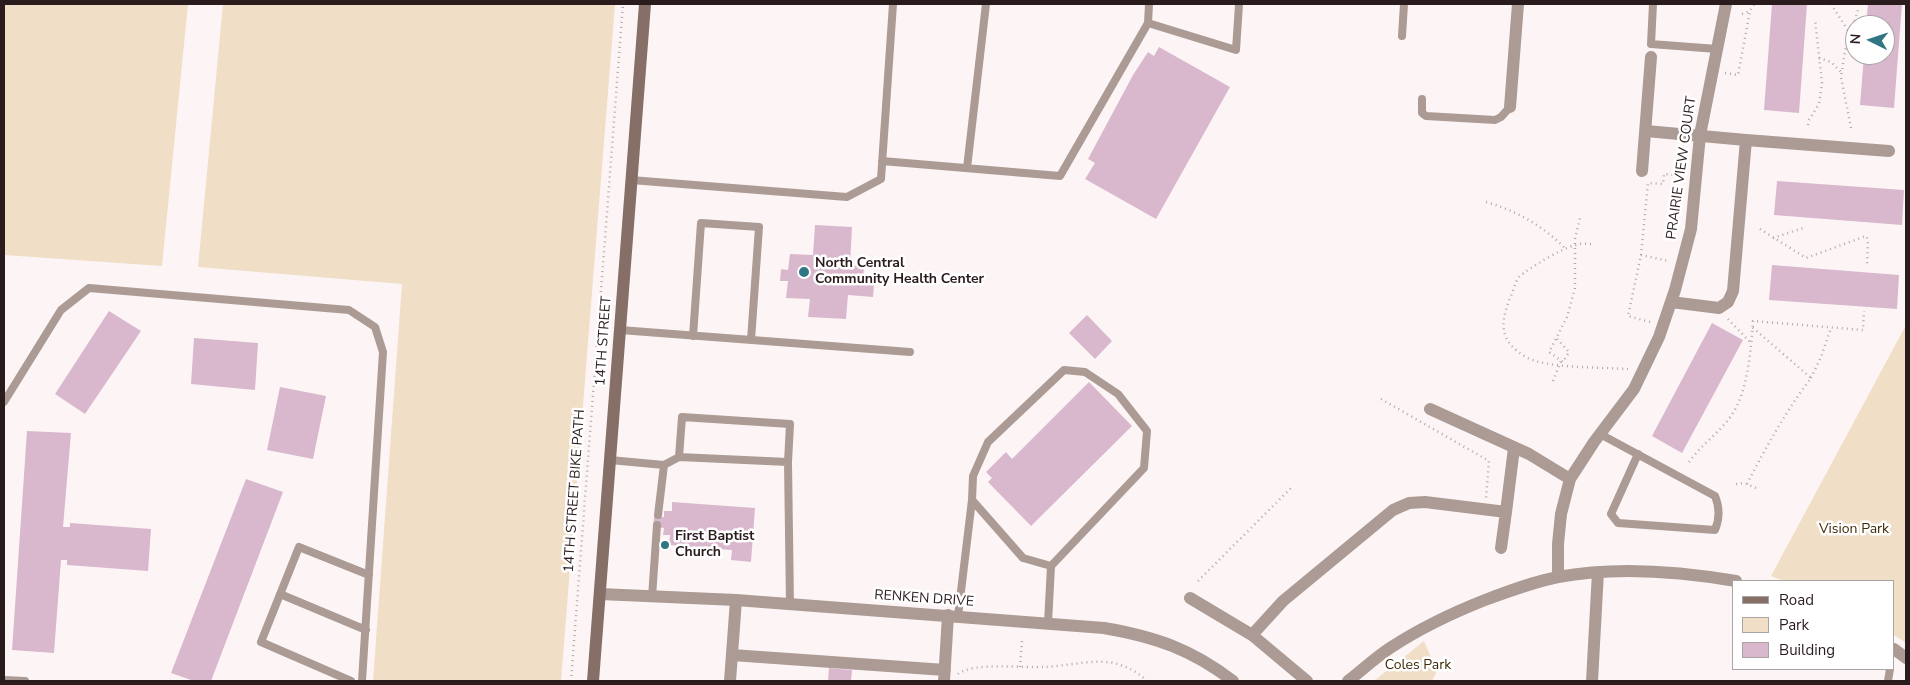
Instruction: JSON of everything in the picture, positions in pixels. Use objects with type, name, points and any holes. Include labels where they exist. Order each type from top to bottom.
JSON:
[{"type":"street","name":"14TH STREET","points":[[593,681],[644,4]]},
{"type":"street","points":[[1510,107],[1518,4]]},
{"type":"street","name":"PRAIRIE VIEW COURT","points":[[1558,577],[1558,544],[1561,514],[1570,479],[1600,434],[1634,389],[1659,337],[1671,302],[1691,229],[1700,135],[1726,4]]},
{"type":"street","points":[[1642,171],[1651,57]]},
{"type":"street","points":[[1646,131],[1889,151]]},
{"type":"street","points":[[1671,302],[1719,308],[1728,302],[1733,291],[1746,140]]},
{"type":"street","points":[[1430,409],[1528,454],[1570,479]]},
{"type":"street","points":[[1501,548],[1514,448]]},
{"type":"street","points":[[1252,635],[1283,601],[1394,510],[1409,503],[1425,502],[1506,512]]},
{"type":"street","points":[[1348,681],[1390,648],[1453,613],[1524,586],[1558,577],[1598,572],[1644,571],[1698,575],[1732,580]]},
{"type":"street","points":[[1592,681],[1598,572]]},
{"type":"street","name":"RENKEN DRIVE","points":[[600,594],[736,600],[1104,628],[1140,634],[1180,648],[1210,664],[1233,681]]},
{"type":"street","points":[[1190,598],[1252,635],[1307,681]]},
{"type":"street","points":[[730,681],[736,600]]},
{"type":"street","points":[[732,655],[949,676],[953,616]]},
{"type":"street","points":[[1895,650],[1906,658]]},
{"type":"lane","points":[[631,180],[847,197],[881,179],[893,4]]},
{"type":"lane","points":[[967,168],[986,4]]},
{"type":"lane","points":[[882,161],[1060,176],[1148,23],[1149,4]]},
{"type":"lane","points":[[1148,23],[1236,50],[1239,4]]},
{"type":"lane","points":[[1402,36],[1404,4]]},
{"type":"lane","points":[[1653,4],[1651,44],[1717,50]]},
{"type":"lane","points":[[1422,99],[1422,113],[1426,116],[1495,120],[1501,117],[1510,107]]},
{"type":"lane","points":[[693,336],[701,223],[759,227],[751,340]]},
{"type":"lane","points":[[4,402],[61,310],[89,288],[349,310],[375,326],[383,352],[362,681]]},
{"type":"lane","points":[[620,330],[910,352]]},
{"type":"lane","points":[[953,616],[972,500],[973,476],[988,442],[1064,370],[1085,372],[1118,394],[1147,432],[1144,468],[1051,566],[1048,623]]},
{"type":"lane","points":[[679,457],[682,417],[790,424],[788,462],[790,605]]},
{"type":"lane","points":[[1600,434],[1638,454],[1715,496],[1719,505],[1718,521],[1715,530],[1618,523],[1611,514],[1638,454]]},
{"type":"lane","points":[[610,460],[664,464],[679,457],[788,462]]},
{"type":"lane","points":[[658,516],[664,464]]},
{"type":"lane","points":[[972,500],[1024,558],[1051,566]]},
{"type":"lane","points":[[652,597],[657,525]]},
{"type":"lane","points":[[351,681],[261,642],[299,547],[369,575]]},
{"type":"lane","points":[[280,594],[366,630]]},
{"type":"lane","points":[[4,680],[24,681]]},
{"type":"path","name":"14TH STREET BIKE PATH","points":[[570,681],[623,4]]},
{"type":"path","points":[[1724,73],[1738,75],[1750,10],[1754,4]]},
{"type":"path","points":[[1832,4],[1845,25]]},
{"type":"path","points":[[1742,14],[1750,10]]},
{"type":"path","points":[[1856,15],[1858,10]]},
{"type":"path","points":[[1808,125],[1809,120],[1817,110],[1822,83],[1815,19]]},
{"type":"path","points":[[1845,56],[1842,85],[1851,128]]},
{"type":"path","points":[[1819,58],[1831,62],[1842,74]]},
{"type":"path","points":[[1652,322],[1628,316],[1640,255],[1648,183],[1663,184],[1664,174],[1675,175]]},
{"type":"path","points":[[1486,202],[1516,212],[1542,227],[1566,249]]},
{"type":"path","points":[[1561,361],[1549,352],[1567,317],[1575,288],[1574,245],[1580,218]]},
{"type":"path","points":[[1773,238],[1803,228]]},
{"type":"path","points":[[1760,229],[1806,258],[1866,236],[1868,240],[1867,267]]},
{"type":"path","points":[[1591,244],[1574,245],[1518,278],[1505,311],[1503,322],[1504,336],[1528,358],[1560,365],[1630,369]]},
{"type":"path","points":[[1640,255],[1670,261]]},
{"type":"path","points":[[1722,306],[1730,322],[1751,343]]},
{"type":"path","points":[[1689,462],[1732,415],[1742,389],[1751,343],[1753,321],[1863,330],[1864,311]]},
{"type":"path","points":[[1752,327],[1811,378]]},
{"type":"path","points":[[1747,484],[1770,440],[1811,378],[1831,328]]},
{"type":"path","points":[[1553,381],[1561,361],[1563,362],[1569,352],[1557,339]]},
{"type":"path","points":[[1736,484],[1744,483],[1756,488]]},
{"type":"path","points":[[1198,580],[1291,488]]},
{"type":"path","points":[[1020,667],[1022,641]]},
{"type":"path","points":[[949,676],[962,671],[986,667],[1046,667],[1086,662],[1107,662],[1129,668],[1147,681]]},
{"type":"green space","points":[[4,4],[188,4],[162,266],[4,255]]},
{"type":"green space","points":[[223,4],[615,4],[561,681],[373,681],[402,284],[198,267]]},
{"type":"green space","name":"Vision Park","points":[[1906,325],[1906,643],[1895,636],[1895,580],[1781,580],[1771,576]]},
{"type":"green space","name":"Coles Park","points":[[1424,641],[1437,671],[1432,681],[1374,681]]},
{"type":"building","points":[[1772,4],[1807,4],[1799,113],[1764,110]]},
{"type":"building","points":[[1868,4],[1902,4],[1894,108],[1860,105],[1863,65],[1895,65],[1895,15],[1867,15]]},
{"type":"building","points":[[1159,47],[1230,87],[1156,219],[1085,179],[1095,163],[1088,159],[1133,75],[1148,52],[1154,56]]},
{"type":"building","points":[[1777,181],[1904,190],[1902,225],[1774,215]]},
{"type":"building","points":[[815,225],[852,227],[850,265],[864,266],[863,284],[874,285],[873,297],[848,295],[846,319],[808,317],[810,299],[786,298],[788,281],[780,281],[781,269],[788,270],[790,254],[813,255]]},
{"type":"building","points":[[1772,265],[1899,275],[1897,309],[1769,300]]},
{"type":"building","points":[[109,311],[141,331],[85,414],[55,394]]},
{"type":"building","points":[[1087,315],[1112,341],[1095,359],[1069,333]]},
{"type":"building","points":[[1712,323],[1743,340],[1682,453],[1652,436]]},
{"type":"building","points":[[194,338],[258,343],[255,390],[191,384]]},
{"type":"building","points":[[1089,382],[1132,426],[1031,526],[988,482],[992,478],[986,472],[1006,452],[1012,459]]},
{"type":"building","points":[[280,387],[326,396],[313,459],[267,450]]},
{"type":"building","points":[[27,431],[71,433],[63,527],[70,527],[70,523],[151,529],[148,571],[67,565],[67,560],[61,560],[54,653],[12,650]]},
{"type":"building","points":[[246,479],[283,492],[211,681],[194,681],[171,673]]},
{"type":"building","points":[[672,502],[755,508],[751,562],[731,560],[732,550],[669,545],[670,535],[663,535],[664,528],[653,527],[654,517],[664,517],[664,511],[672,511]]},
{"type":"building","points":[[829,668],[852,670],[851,681],[828,681]]},
{"type":"place","name":"North Central Community Health Center","points":[[804,272]]},
{"type":"place","name":"First Baptist Church","points":[[665,545]]}]
